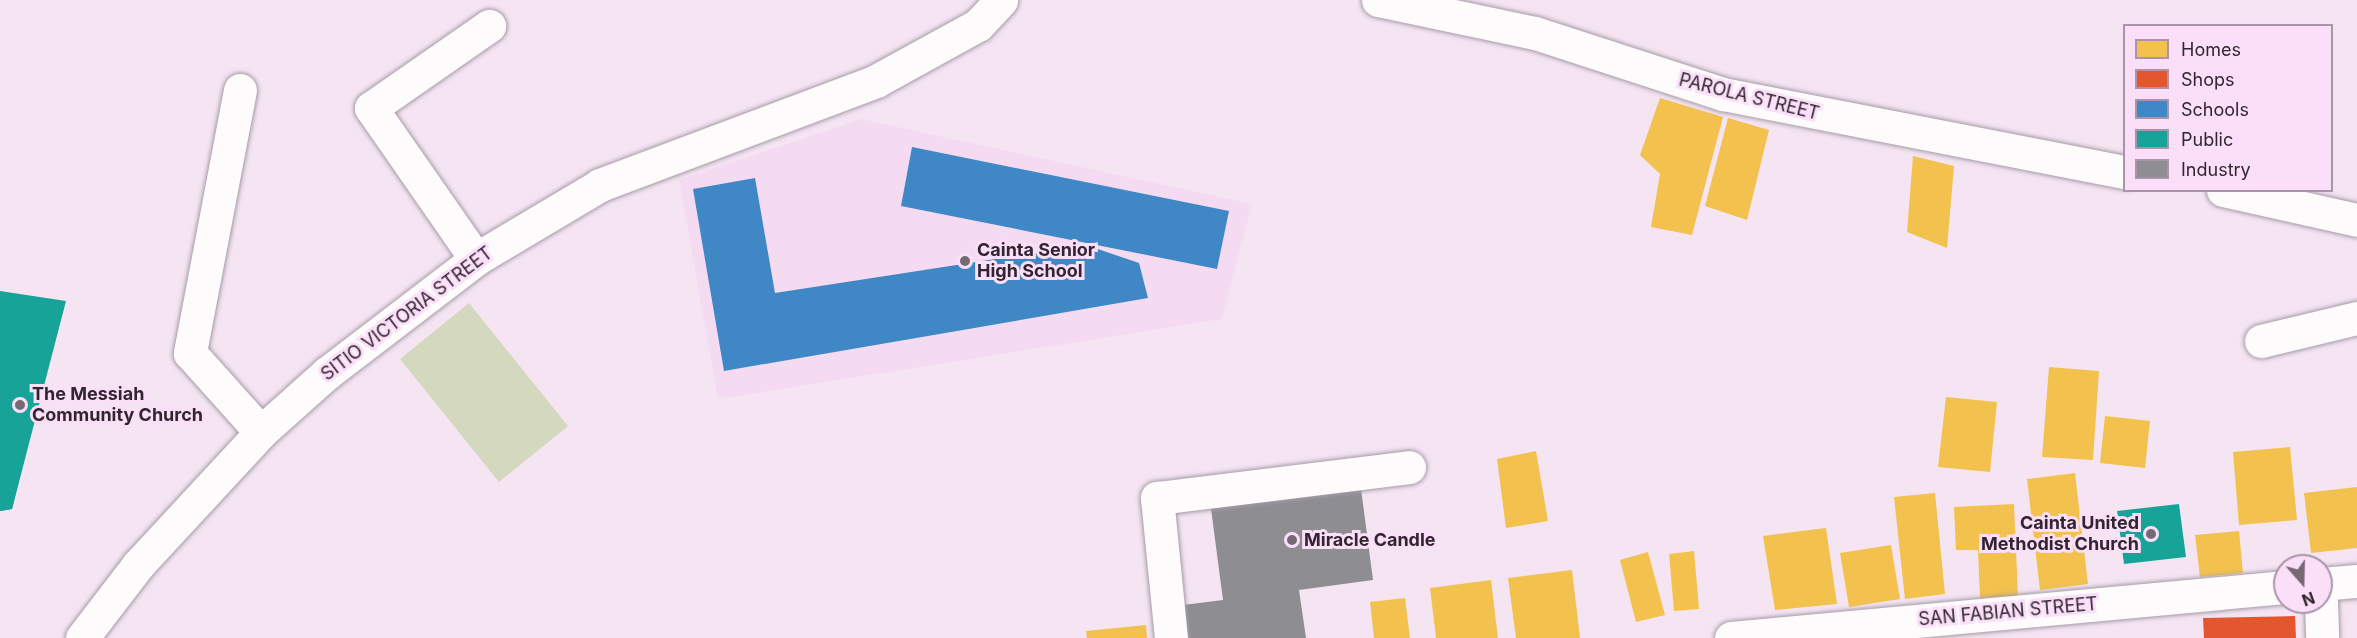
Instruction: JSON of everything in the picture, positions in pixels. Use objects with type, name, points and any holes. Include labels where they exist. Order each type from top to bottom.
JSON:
[{"type":"street","name":"SITIO VICTORIA STREET","points":[[82,638],[138,564],[261,432],[327,373],[476,259],[600,185],[876,81],[978,25],[1001,0]]},
{"type":"street","name":"PAROLA STREET","points":[[1378,0],[1535,33],[1724,94],[2123,172]]},
{"type":"street","points":[[476,259],[370,108],[489,26]]},
{"type":"street","points":[[240,90],[190,353],[261,432]]},
{"type":"street","points":[[2232,192],[2357,220]]},
{"type":"street","points":[[2261,341],[2357,318]]},
{"type":"street","points":[[1171,638],[1156,498],[1409,467]]},
{"type":"street","points":[[2333,583],[2357,580]]},
{"type":"street","name":"SAN FABIAN STREET","points":[[1731,638],[2273,588]]},
{"type":"street","points":[[2321,614],[2322,638]]},
{"type":"shaded area","name":"Cainta Senior High School","points":[[861,119],[1252,204],[1222,319],[718,399],[679,180]]},
{"type":"green space","points":[[469,303],[568,426],[499,482],[400,359]]},
{"type":"building: Homes","points":[[1660,98],[1723,117],[1692,235],[1651,227],[1660,174],[1640,155]]},
{"type":"building: Homes","points":[[1728,118],[1769,130],[1747,220],[1705,206]]},
{"type":"building: Homes","points":[[1913,156],[1954,166],[1947,248],[1907,232]]},
{"type":"building: Homes","points":[[2049,367],[2099,371],[2093,460],[2042,457]]},
{"type":"building: Homes","points":[[1946,397],[1997,402],[1990,472],[1938,467]]},
{"type":"building: Homes","points":[[2105,416],[2150,421],[2145,468],[2100,463]]},
{"type":"building: Homes","points":[[2290,447],[2297,520],[2239,525],[2233,452]]},
{"type":"building: Homes","points":[[1536,451],[1548,521],[1506,528],[1497,459]]},
{"type":"building: Homes","points":[[2075,473],[2088,584],[2040,590],[2027,479]]},
{"type":"building: Homes","points":[[2357,487],[2357,548],[2311,553],[2304,493]]},
{"type":"building: Homes","points":[[1935,493],[1945,594],[1905,599],[1894,497]]},
{"type":"building: Homes","points":[[2014,504],[2018,596],[1980,598],[1978,550],[1956,550],[1954,507]]},
{"type":"building: Homes","points":[[1826,528],[1837,604],[1775,610],[1763,536]]},
{"type":"building: Homes","points":[[2239,531],[2243,573],[2200,577],[2195,535]]},
{"type":"building: Homes","points":[[1891,545],[1900,599],[1849,607],[1840,553]]},
{"type":"building: Homes","points":[[1694,551],[1699,609],[1674,611],[1669,554]]},
{"type":"building: Homes","points":[[1648,552],[1665,615],[1636,622],[1620,560]]},
{"type":"building: Homes","points":[[1572,570],[1580,638],[1516,638],[1508,578]]},
{"type":"building: Homes","points":[[1491,580],[1498,638],[1436,638],[1430,588]]},
{"type":"building: Homes","points":[[1405,598],[1410,638],[1374,638],[1370,602]]},
{"type":"building: Homes","points":[[1146,625],[1147,638],[1087,638],[1086,631]]},
{"type":"building: Shops","points":[[2295,616],[2296,638],[2204,638],[2203,618]]},
{"type":"building: Schools","points":[[912,147],[1229,211],[1217,269],[901,206]]},
{"type":"building: Schools","points":[[755,178],[775,293],[1086,245],[1139,263],[1148,298],[724,371],[693,189]]},
{"type":"building: Schools","points":[[0,293],[44,300],[29,372],[0,368]]},
{"type":"building: Schools","points":[[26,452],[12,509],[0,511],[0,456]]},
{"type":"building: Public","name":"The Messiah Community Church","points":[[0,291],[66,301],[12,509],[0,511]]},
{"type":"building: Public","name":"Cainta United Methodist Church","points":[[2179,504],[2186,557],[2124,564],[2117,511]]},
{"type":"building: Industry","name":"Miracle Candle","points":[[1360,481],[1373,580],[1299,590],[1306,638],[1187,638],[1183,605],[1223,600],[1210,501]]},
{"type":"place","name":"Cainta Senior High School","points":[[965,261]]},
{"type":"place","name":"The Messiah Community Church","points":[[20,405]]},
{"type":"place","name":"Cainta United Methodist Church","points":[[2151,534]]},
{"type":"place","name":"Miracle Candle","points":[[1292,540]]}]
